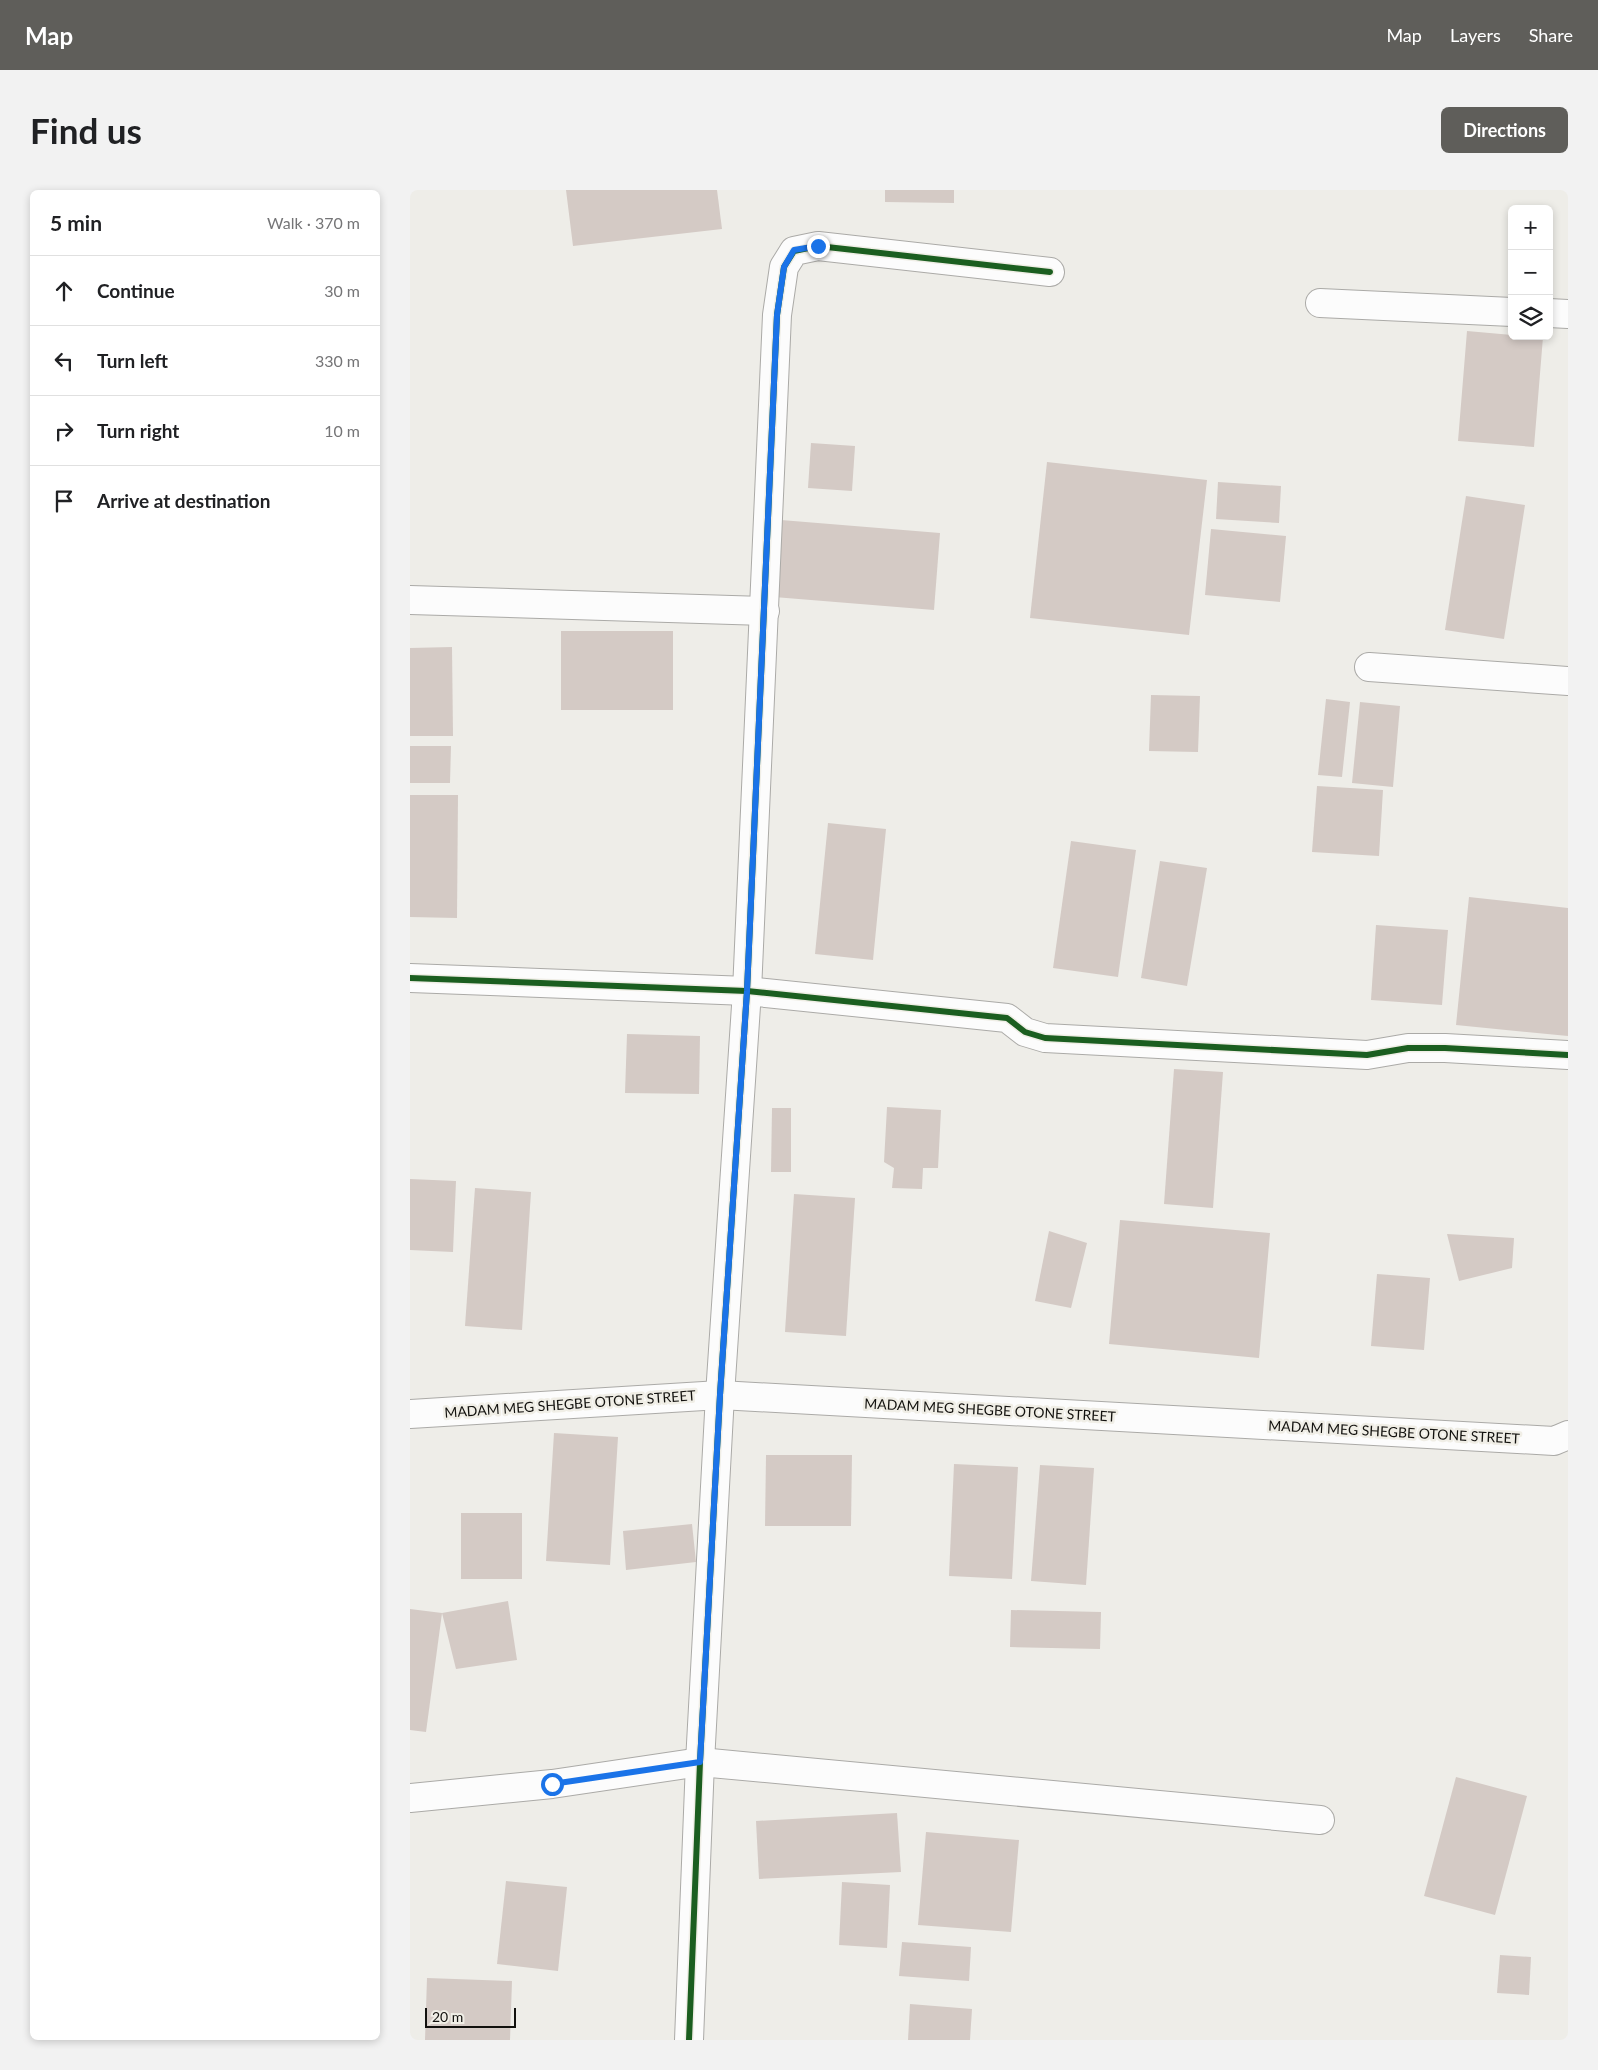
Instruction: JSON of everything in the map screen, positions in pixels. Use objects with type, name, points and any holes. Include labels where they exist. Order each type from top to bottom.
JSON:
[{"type":"street","points":[[690,2040],[700,1762],[720,1395],[747,991],[777,315],[784,267],[794,250],[818,246],[1050,272]]},
{"type":"street","points":[[1320,303],[1508,312]]},
{"type":"street","points":[[1553,313],[1568,314]]},
{"type":"street","points":[[410,600],[765,612]]},
{"type":"street","points":[[1369,667],[1568,681]]},
{"type":"street","points":[[410,978],[747,991],[1007,1018],[1025,1032],[1045,1038],[1367,1055],[1408,1048],[1568,1054]]},
{"type":"street","name":"MADAM MEG SHEGBE OTONE STREET","points":[[410,1414],[720,1395],[1554,1441],[1568,1435]]},
{"type":"street","points":[[410,1798],[552,1784],[700,1762],[1320,1820]]},
{"type":"building","points":[[566,190],[717,190],[722,229],[573,246]]},
{"type":"building","points":[[885,190],[954,190],[954,203],[885,202]]},
{"type":"building","points":[[1467,331],[1508,335],[1508,340],[1543,340],[1534,447],[1458,441]]},
{"type":"building","points":[[811,443],[855,446],[852,491],[808,488]]},
{"type":"building","points":[[1047,462],[1207,480],[1189,635],[1030,618]]},
{"type":"building","points":[[1218,482],[1281,486],[1279,523],[1216,519]]},
{"type":"building","points":[[1466,496],[1525,505],[1504,639],[1445,630]]},
{"type":"building","points":[[781,520],[940,533],[934,610],[774,597]]},
{"type":"building","points":[[1211,529],[1286,536],[1280,602],[1205,595]]},
{"type":"building","points":[[561,631],[673,631],[673,710],[561,710]]},
{"type":"building","points":[[452,647],[453,736],[410,736],[410,648]]},
{"type":"building","points":[[1151,695],[1200,696],[1198,752],[1149,751]]},
{"type":"building","points":[[1326,699],[1350,702],[1342,777],[1318,775]]},
{"type":"building","points":[[1360,702],[1400,706],[1393,787],[1352,783]]},
{"type":"building","points":[[410,746],[451,746],[450,783],[410,783]]},
{"type":"building","points":[[1317,786],[1383,790],[1379,856],[1312,852]]},
{"type":"building","points":[[410,795],[458,795],[457,918],[410,917]]},
{"type":"building","points":[[828,823],[886,829],[873,960],[815,954]]},
{"type":"building","points":[[1071,841],[1136,850],[1118,977],[1053,968]]},
{"type":"building","points":[[1160,861],[1207,868],[1187,986],[1141,978]]},
{"type":"building","points":[[1469,897],[1568,908],[1568,1036],[1456,1025]]},
{"type":"building","points":[[1376,925],[1448,930],[1442,1005],[1371,1000]]},
{"type":"building","points":[[627,1034],[700,1036],[699,1094],[625,1093]]},
{"type":"building","points":[[1174,1069],[1223,1072],[1213,1208],[1164,1204]]},
{"type":"building","points":[[887,1107],[941,1110],[938,1168],[923,1168],[922,1189],[892,1188],[894,1168],[884,1162]]},
{"type":"building","points":[[772,1108],[791,1108],[791,1172],[771,1172]]},
{"type":"building","points":[[410,1179],[456,1181],[453,1252],[410,1250]]},
{"type":"building","points":[[475,1188],[531,1192],[522,1330],[465,1326]]},
{"type":"building","points":[[794,1194],[855,1198],[846,1336],[785,1332]]},
{"type":"building","points":[[1120,1220],[1270,1233],[1259,1358],[1109,1344]]},
{"type":"building","points":[[1049,1231],[1087,1243],[1071,1308],[1035,1301]]},
{"type":"building","points":[[1447,1234],[1514,1238],[1512,1268],[1459,1281]]},
{"type":"building","points":[[1377,1274],[1430,1278],[1424,1350],[1371,1346]]},
{"type":"building","points":[[554,1433],[618,1437],[610,1565],[546,1561]]},
{"type":"building","points":[[766,1455],[852,1455],[851,1526],[765,1526]]},
{"type":"building","points":[[954,1464],[1018,1467],[1012,1579],[949,1576]]},
{"type":"building","points":[[1040,1465],[1094,1468],[1086,1585],[1031,1581]]},
{"type":"building","points":[[461,1513],[522,1513],[522,1579],[461,1579]]},
{"type":"building","points":[[692,1524],[696,1562],[626,1570],[623,1531]]},
{"type":"building","points":[[508,1601],[517,1660],[456,1669],[442,1613]]},
{"type":"building","points":[[410,1609],[442,1613],[426,1732],[410,1730]]},
{"type":"building","points":[[1011,1610],[1101,1612],[1100,1649],[1010,1647]]},
{"type":"building","points":[[1456,1777],[1527,1796],[1495,1915],[1424,1896]]},
{"type":"building","points":[[897,1813],[901,1872],[759,1879],[756,1821]]},
{"type":"building","points":[[926,1832],[1019,1840],[1011,1932],[918,1925]]},
{"type":"building","points":[[506,1881],[567,1887],[558,1971],[497,1964]]},
{"type":"building","points":[[842,1882],[890,1885],[887,1948],[839,1945]]},
{"type":"building","points":[[902,1942],[971,1947],[969,1981],[899,1976]]},
{"type":"building","points":[[1500,1955],[1531,1957],[1529,1995],[1497,1993]]},
{"type":"building","points":[[427,1978],[512,1981],[510,2040],[425,2040]]},
{"type":"building","points":[[910,2004],[972,2009],[970,2040],[908,2040]]},
{"type":"cycle path","points":[[689,2040],[700,1762],[720,1395],[747,991],[777,315],[784,267],[794,251],[818,246],[1050,272]]},
{"type":"cycle path","points":[[410,978],[747,991],[1007,1018],[1025,1032],[1045,1038],[1367,1055],[1408,1048],[1445,1048],[1568,1055]]},
{"type":"route","points":[[552,1784],[700,1762],[720,1395],[747,991],[777,315],[784,267],[794,250],[818,246]]}]
